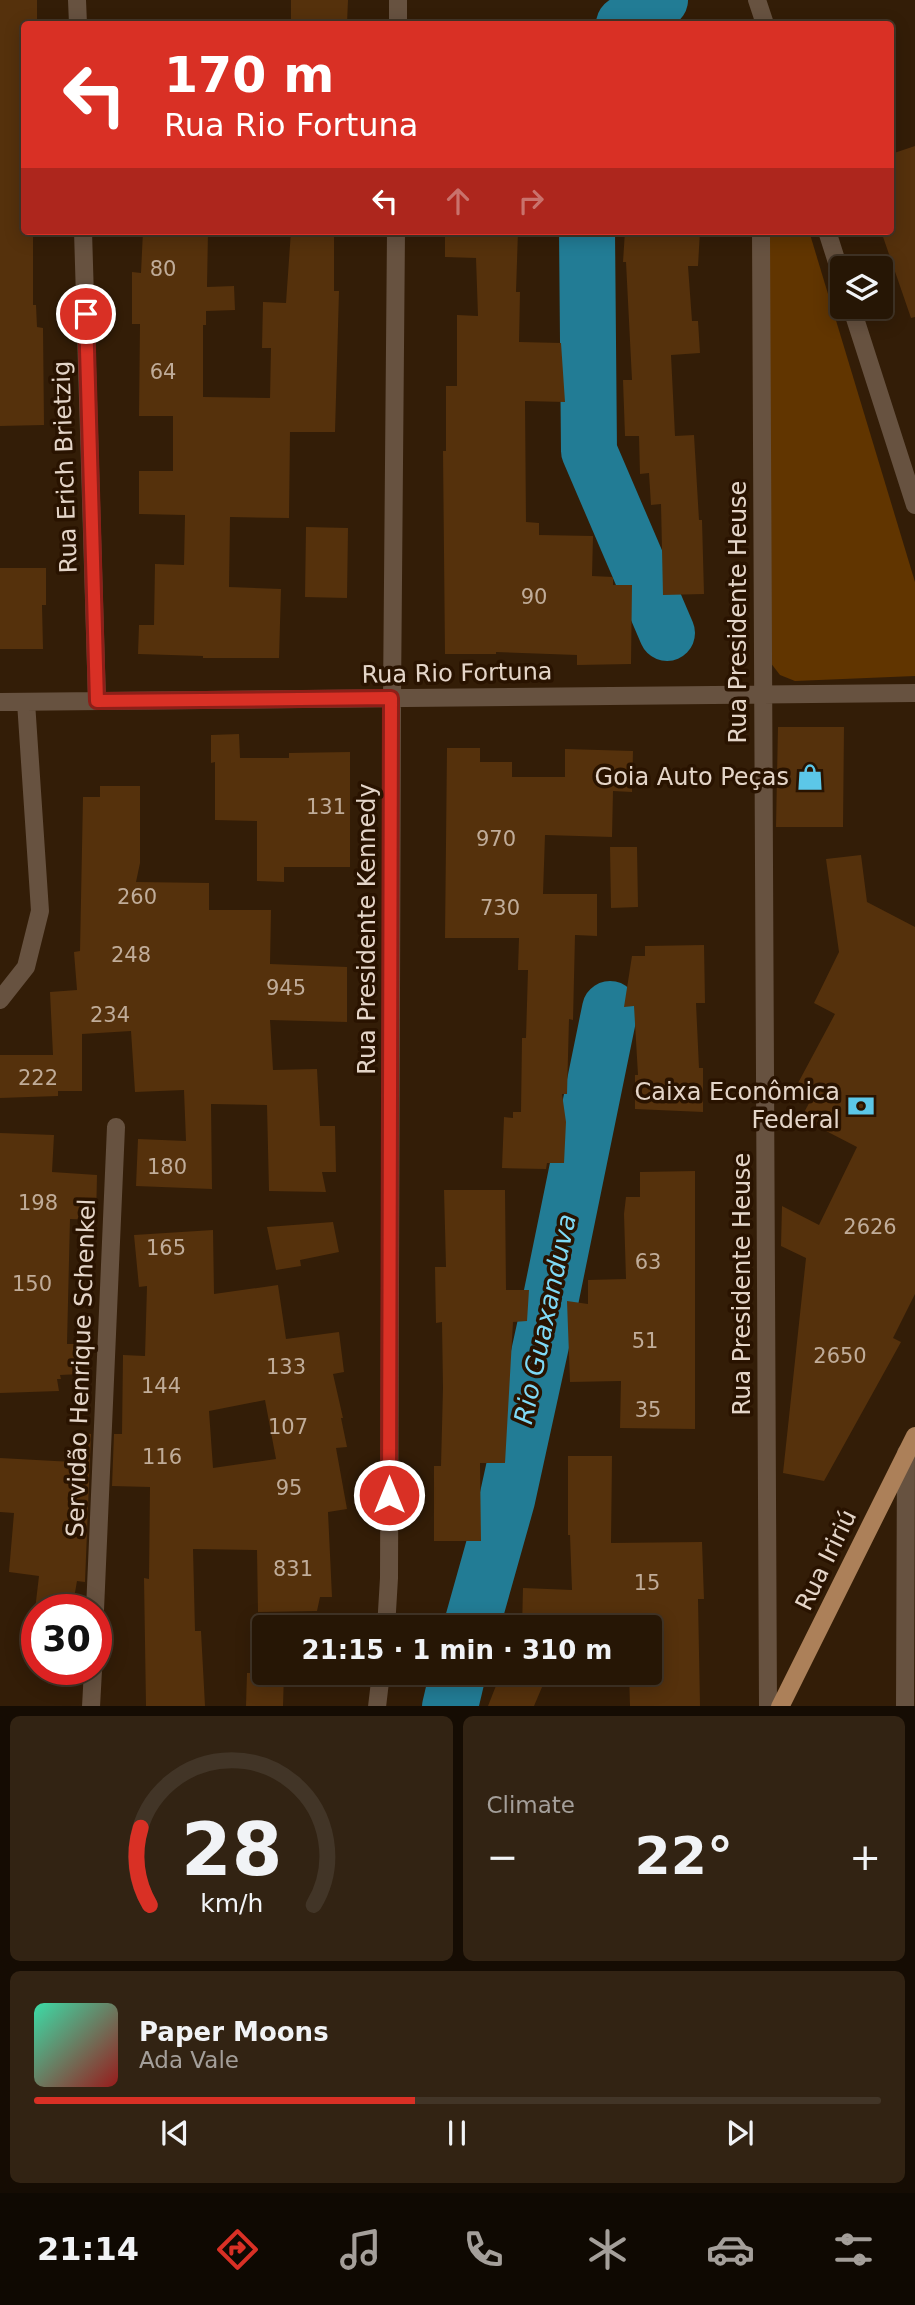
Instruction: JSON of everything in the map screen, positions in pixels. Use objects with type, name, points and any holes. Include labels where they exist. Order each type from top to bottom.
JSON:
[{"type":"main road","name":"Rua Iririú","points":[[780,1706],[915,1436]]},
{"type":"street","points":[[77,0],[78,21]]},
{"type":"street","points":[[398,0],[398,21]]},
{"type":"street","points":[[759,2],[760,21]]},
{"type":"street","points":[[759,2],[764,21]]},
{"type":"street","name":"Rua Erich Brietzig","points":[[83,235],[97,701]]},
{"type":"street","name":"Rua Presidente Kennedy","points":[[387,1615],[396,235]]},
{"type":"street","name":"Rua Presidente Heuse","points":[[761,235],[768,1706]]},
{"type":"street","points":[[828,235],[835,256]]},
{"type":"street","points":[[855,319],[915,505]]},
{"type":"street","name":"Rua Rio Fortuna","points":[[0,702],[915,693]]},
{"type":"street","points":[[0,1000],[26,967],[40,911],[26,702]]},
{"type":"street","name":"Servidão Henrique Schenkel","points":[[96,1594],[116,1127]]},
{"type":"street","points":[[905,1706],[906,1453]]},
{"type":"street","points":[[91,1706],[92,1685]]},
{"type":"street","points":[[377,1706],[380,1685]]},
{"type":"shaded area","points":[[765,235],[810,235],[830,301],[830,319],[836,319],[915,582],[915,676],[795,681],[780,675],[770,662]]},
{"type":"building","points":[[0,0],[37,0],[37,21],[21,21],[21,235],[33,235],[33,305],[36,305],[37,327],[43,328],[44,425],[0,426]]},
{"type":"building","points":[[291,0],[348,0],[347,21],[291,21]]},
{"type":"building","points":[[915,146],[915,317],[911,318],[893,266],[893,256],[890,256],[882,235],[894,235],[894,153]]},
{"type":"building","points":[[143,235],[208,235],[207,287],[234,286],[235,310],[206,311],[206,325],[203,325],[203,397],[270,398],[271,348],[262,348],[263,302],[286,303],[291,235],[334,235],[334,291],[339,291],[335,432],[290,432],[289,518],[230,517],[229,587],[281,589],[279,658],[203,658],[138,654],[139,625],[154,625],[155,564],[184,565],[185,515],[139,514],[139,471],[173,471],[173,416],[139,416],[140,324],[132,324],[132,272],[141,273]]},
{"type":"building","points":[[445,235],[518,235],[516,292],[520,292],[519,342],[561,343],[565,402],[525,401],[526,522],[539,523],[539,535],[593,536],[592,576],[613,577],[613,585],[632,585],[631,664],[577,665],[577,655],[496,652],[445,654],[443,451],[446,451],[446,386],[457,386],[457,315],[478,316],[476,258],[445,257]]},
{"type":"building","points":[[625,235],[700,235],[698,266],[688,266],[692,321],[698,321],[700,353],[671,355],[675,436],[694,435],[699,520],[702,520],[704,594],[663,595],[661,504],[651,505],[649,473],[640,474],[639,436],[625,436],[623,380],[632,380],[626,262],[623,262]]},
{"type":"building","points":[[306,527],[348,528],[347,598],[305,597]]},
{"type":"building","points":[[0,568],[46,568],[46,605],[42,605],[43,649],[0,649]]},
{"type":"building","name":"Goia Auto Peças","points":[[778,727],[844,727],[843,827],[776,827]]},
{"type":"building","points":[[239,734],[240,758],[289,758],[289,753],[350,752],[350,867],[284,867],[284,882],[257,881],[257,821],[215,820],[215,762],[211,763],[211,735]]},
{"type":"building","points":[[447,748],[480,748],[480,762],[512,762],[512,777],[565,777],[565,749],[633,751],[632,792],[613,791],[612,837],[545,835],[543,894],[597,894],[597,936],[575,935],[573,1020],[569,1019],[567,1094],[562,1094],[566,1122],[564,1163],[547,1163],[546,1169],[502,1168],[504,1117],[513,1118],[513,1112],[521,1112],[522,1038],[526,1038],[528,970],[518,970],[519,938],[445,938]]},
{"type":"building","points":[[100,786],[140,786],[140,863],[136,882],[209,883],[209,910],[271,910],[270,964],[347,967],[347,1022],[270,1020],[273,1070],[317,1069],[320,1126],[335,1126],[336,1172],[322,1172],[326,1192],[269,1191],[267,1105],[211,1104],[212,1189],[136,1186],[138,1139],[186,1141],[184,1090],[135,1092],[131,1031],[82,1034],[82,1091],[58,1091],[58,1096],[0,1098],[0,1055],[53,1055],[50,992],[77,990],[74,952],[80,951],[83,797],[100,797]]},
{"type":"building","points":[[610,847],[637,847],[638,907],[611,908]]},
{"type":"building","points":[[861,855],[867,902],[915,927],[915,1294],[893,1338],[901,1342],[824,1481],[783,1473],[806,1258],[781,1246],[782,1206],[819,1225],[857,1147],[801,1118],[814,1094],[797,1085],[835,1014],[814,1003],[839,952],[826,859]]},
{"type":"building","points":[[704,945],[705,1003],[696,1003],[699,1068],[703,1068],[703,1112],[635,1109],[635,1075],[638,1075],[634,1006],[624,1007],[632,956],[645,956],[645,946]]},
{"type":"building","points":[[0,1133],[54,1135],[52,1172],[97,1175],[96,1220],[70,1219],[67,1344],[80,1344],[81,1374],[60,1375],[61,1379],[57,1379],[59,1391],[0,1393]]},
{"type":"building","points":[[695,1171],[695,1429],[620,1428],[621,1381],[570,1382],[567,1301],[588,1304],[588,1280],[626,1279],[626,1197],[640,1197],[640,1172]]},
{"type":"building","points":[[444,1190],[505,1190],[506,1290],[529,1290],[527,1321],[513,1322],[505,1463],[480,1463],[481,1541],[434,1541],[434,1466],[441,1466],[443,1388],[442,1322],[436,1323],[435,1267],[446,1267]]},
{"type":"building","points":[[333,1222],[339,1252],[300,1260],[301,1266],[276,1270],[267,1227]]},
{"type":"building","points":[[213,1230],[214,1294],[278,1285],[286,1339],[339,1332],[344,1372],[333,1374],[347,1447],[336,1448],[347,1509],[328,1512],[332,1597],[320,1597],[317,1611],[258,1612],[257,1550],[193,1549],[195,1631],[201,1631],[205,1706],[146,1706],[144,1578],[149,1579],[150,1487],[112,1486],[114,1434],[122,1434],[123,1355],[145,1356],[147,1286],[139,1287],[134,1235]],"holes":[[[265,1400],[276,1459],[213,1468],[209,1411]]]},
{"type":"building","points":[[74,1432],[91,1434],[85,1582],[77,1581],[75,1594],[37,1594],[39,1576],[9,1572],[14,1513],[0,1512],[0,1458],[73,1462]]},
{"type":"building","points":[[568,1456],[612,1456],[611,1543],[702,1542],[704,1599],[698,1599],[700,1706],[630,1706],[629,1685],[662,1685],[662,1615],[522,1615],[523,1588],[572,1590],[568,1535]]},
{"type":"building","points":[[247,1673],[252,1673],[252,1685],[284,1685],[283,1706],[246,1706]]},
{"type":"building","points":[[496,1685],[543,1685],[534,1706],[488,1706]]},
{"type":"waterway","name":"Rio Guaxanduva","points":[[628,21],[660,0]]},
{"type":"waterway","name":"Rio Guaxanduva","points":[[587,235],[589,451],[667,633]]},
{"type":"waterway","name":"Rio Guaxanduva","points":[[475,1615],[507,1500],[610,1009]]},
{"type":"waterway","name":"Rio Guaxanduva","points":[[450,1706],[455,1685]]},
{"type":"place","name":"Goia Auto Peças","points":[[810,777]]},
{"type":"place","name":"Caixa Econômica Federal","points":[[861,1106]]},
{"type":"route","points":[[86,314],[97,701],[391,698],[389,1495]]}]
